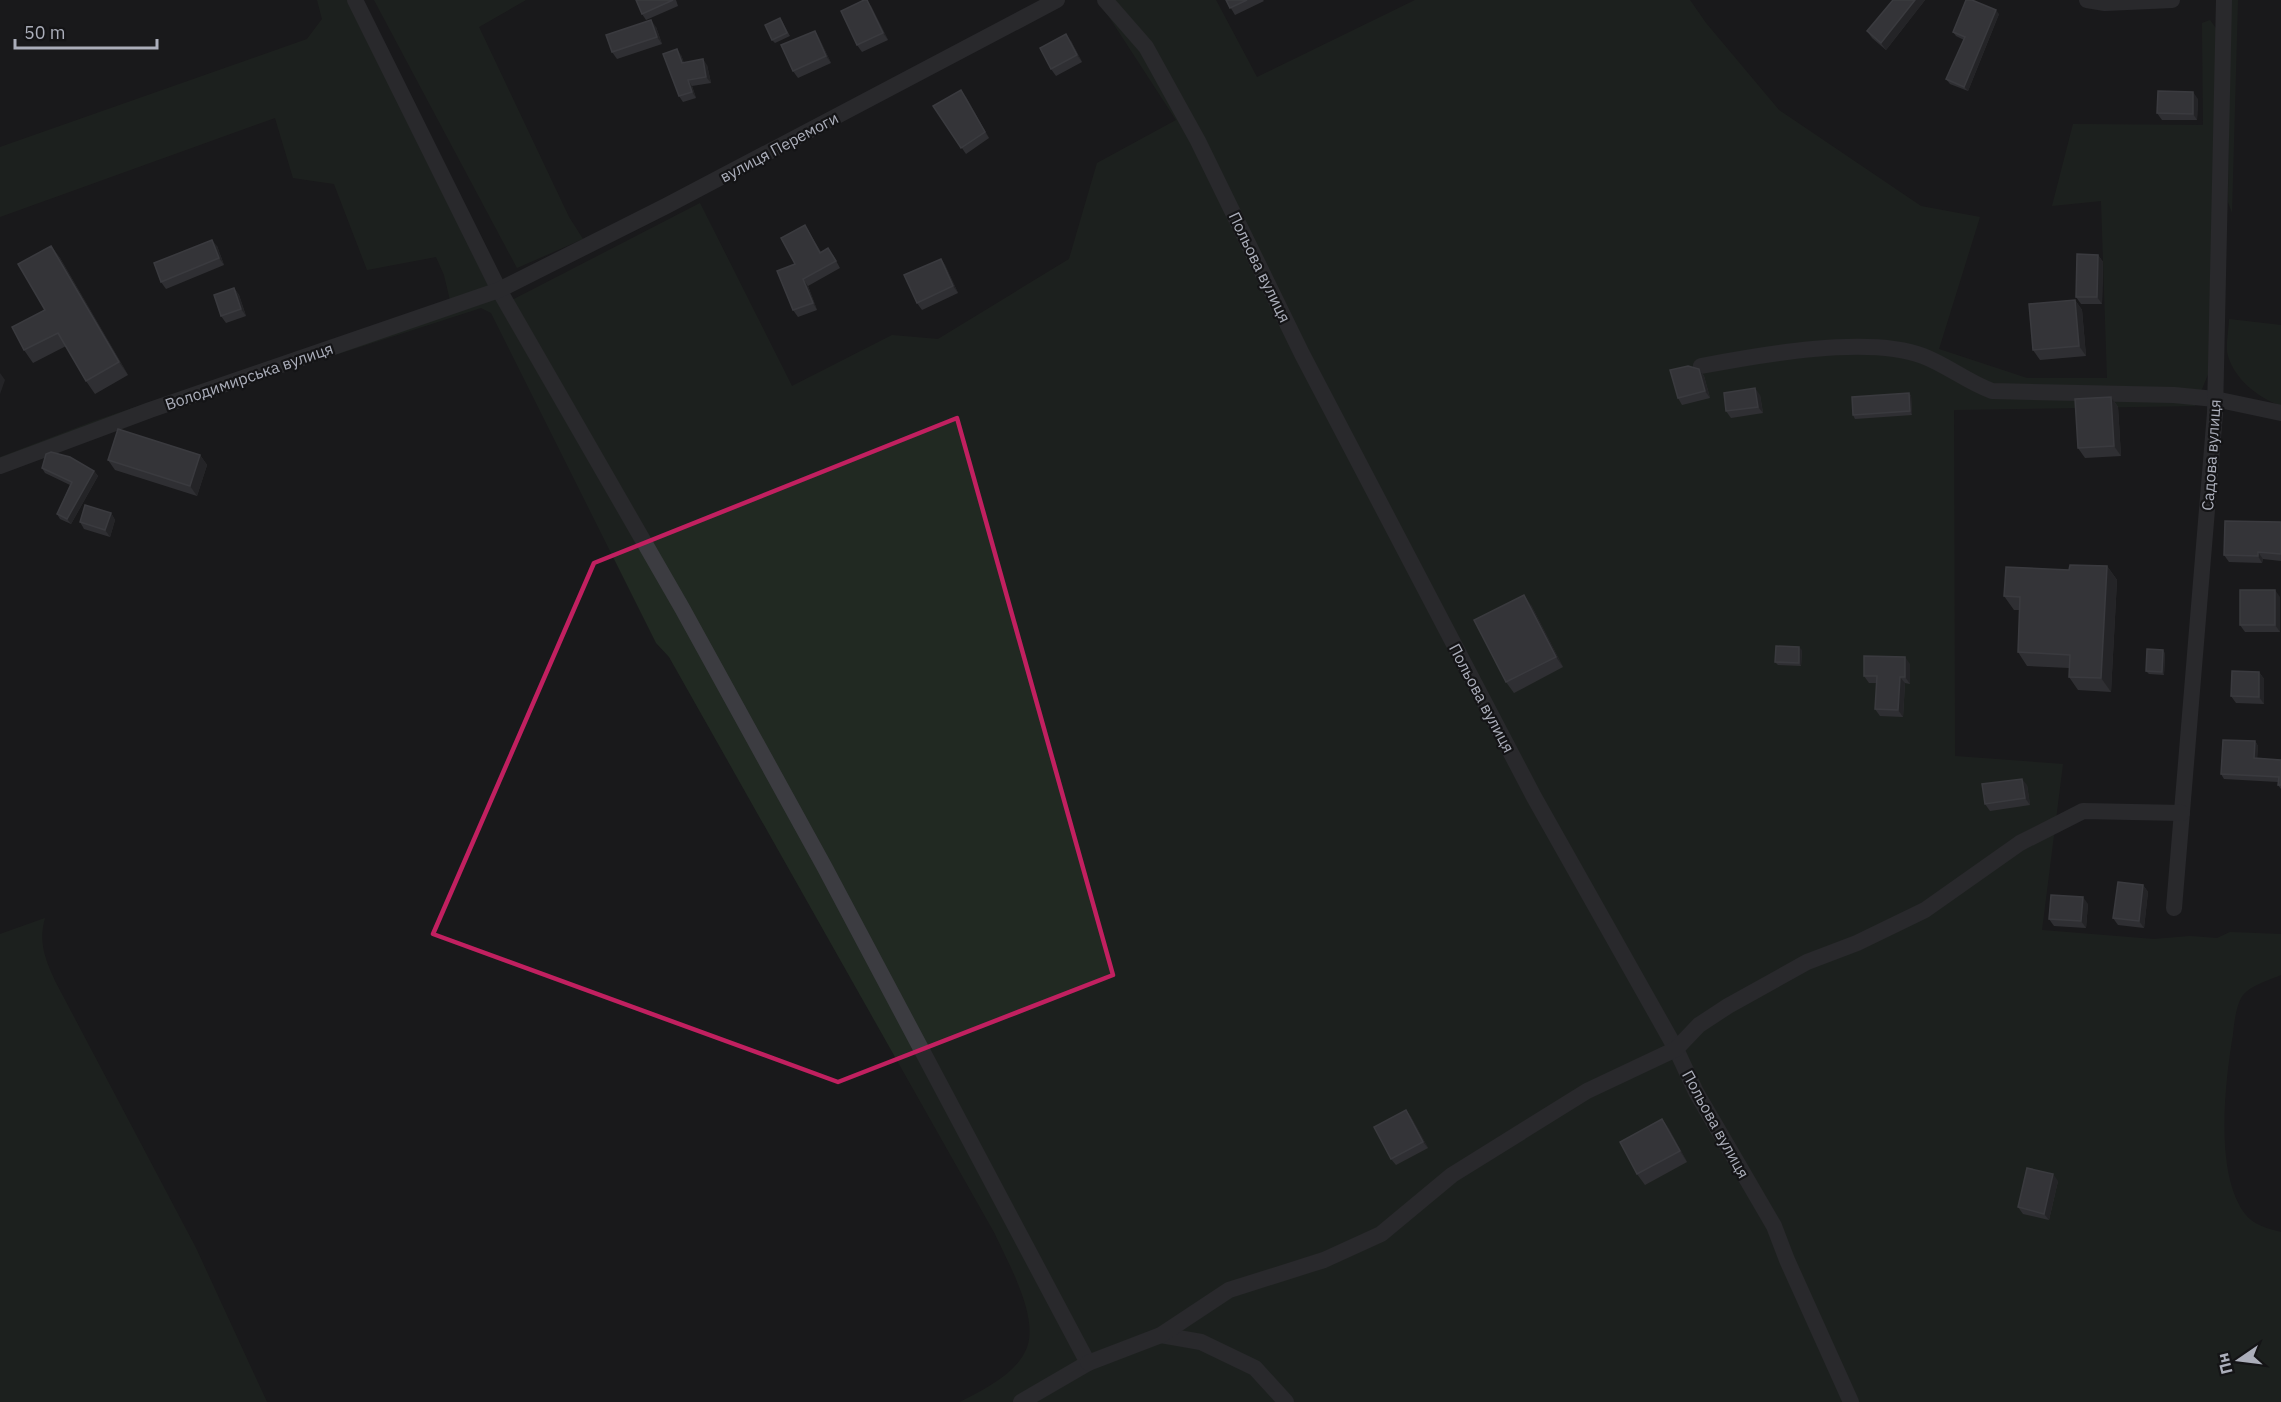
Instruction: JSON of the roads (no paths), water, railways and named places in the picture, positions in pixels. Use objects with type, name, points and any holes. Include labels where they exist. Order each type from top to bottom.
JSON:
[{"type":"street","points":[[355,0],[499,290],[682,608],[829,876],[1088,1363]]},
{"type":"street","name":"вулиця Перемоги","points":[[499,290],[666,206],[1057,0]]},
{"type":"street","name":"Польова вулиця","points":[[1106,0],[1146,47],[1198,141],[1308,364],[1528,786],[1676,1049],[1696,1092],[1774,1226],[1851,1402]]},
{"type":"street","points":[[2087,0],[2105,3],[2172,0]]},
{"type":"street","name":"Садова вулиця","points":[[2174,908],[2215,399],[2224,0]]},
{"type":"street","name":"Володимирська вулиця","points":[[0,466],[150,410],[499,290]]},
{"type":"street","points":[[1701,366],[1745,358],[1880,346],[1922,356],[1972,384],[1992,391],[2131,393],[2215,399],[2281,413]]},
{"type":"street","points":[[1021,1402],[1088,1363],[1161,1335],[1229,1290],[1324,1260],[1381,1234],[1452,1175],[1587,1091],[1676,1049],[1699,1025],[1728,1006],[1807,962],[1857,943],[1925,910],[2020,843],[2083,811],[2182,813]]},
{"type":"street","points":[[1161,1335],[1201,1342],[1255,1368],[1286,1402]]}]
